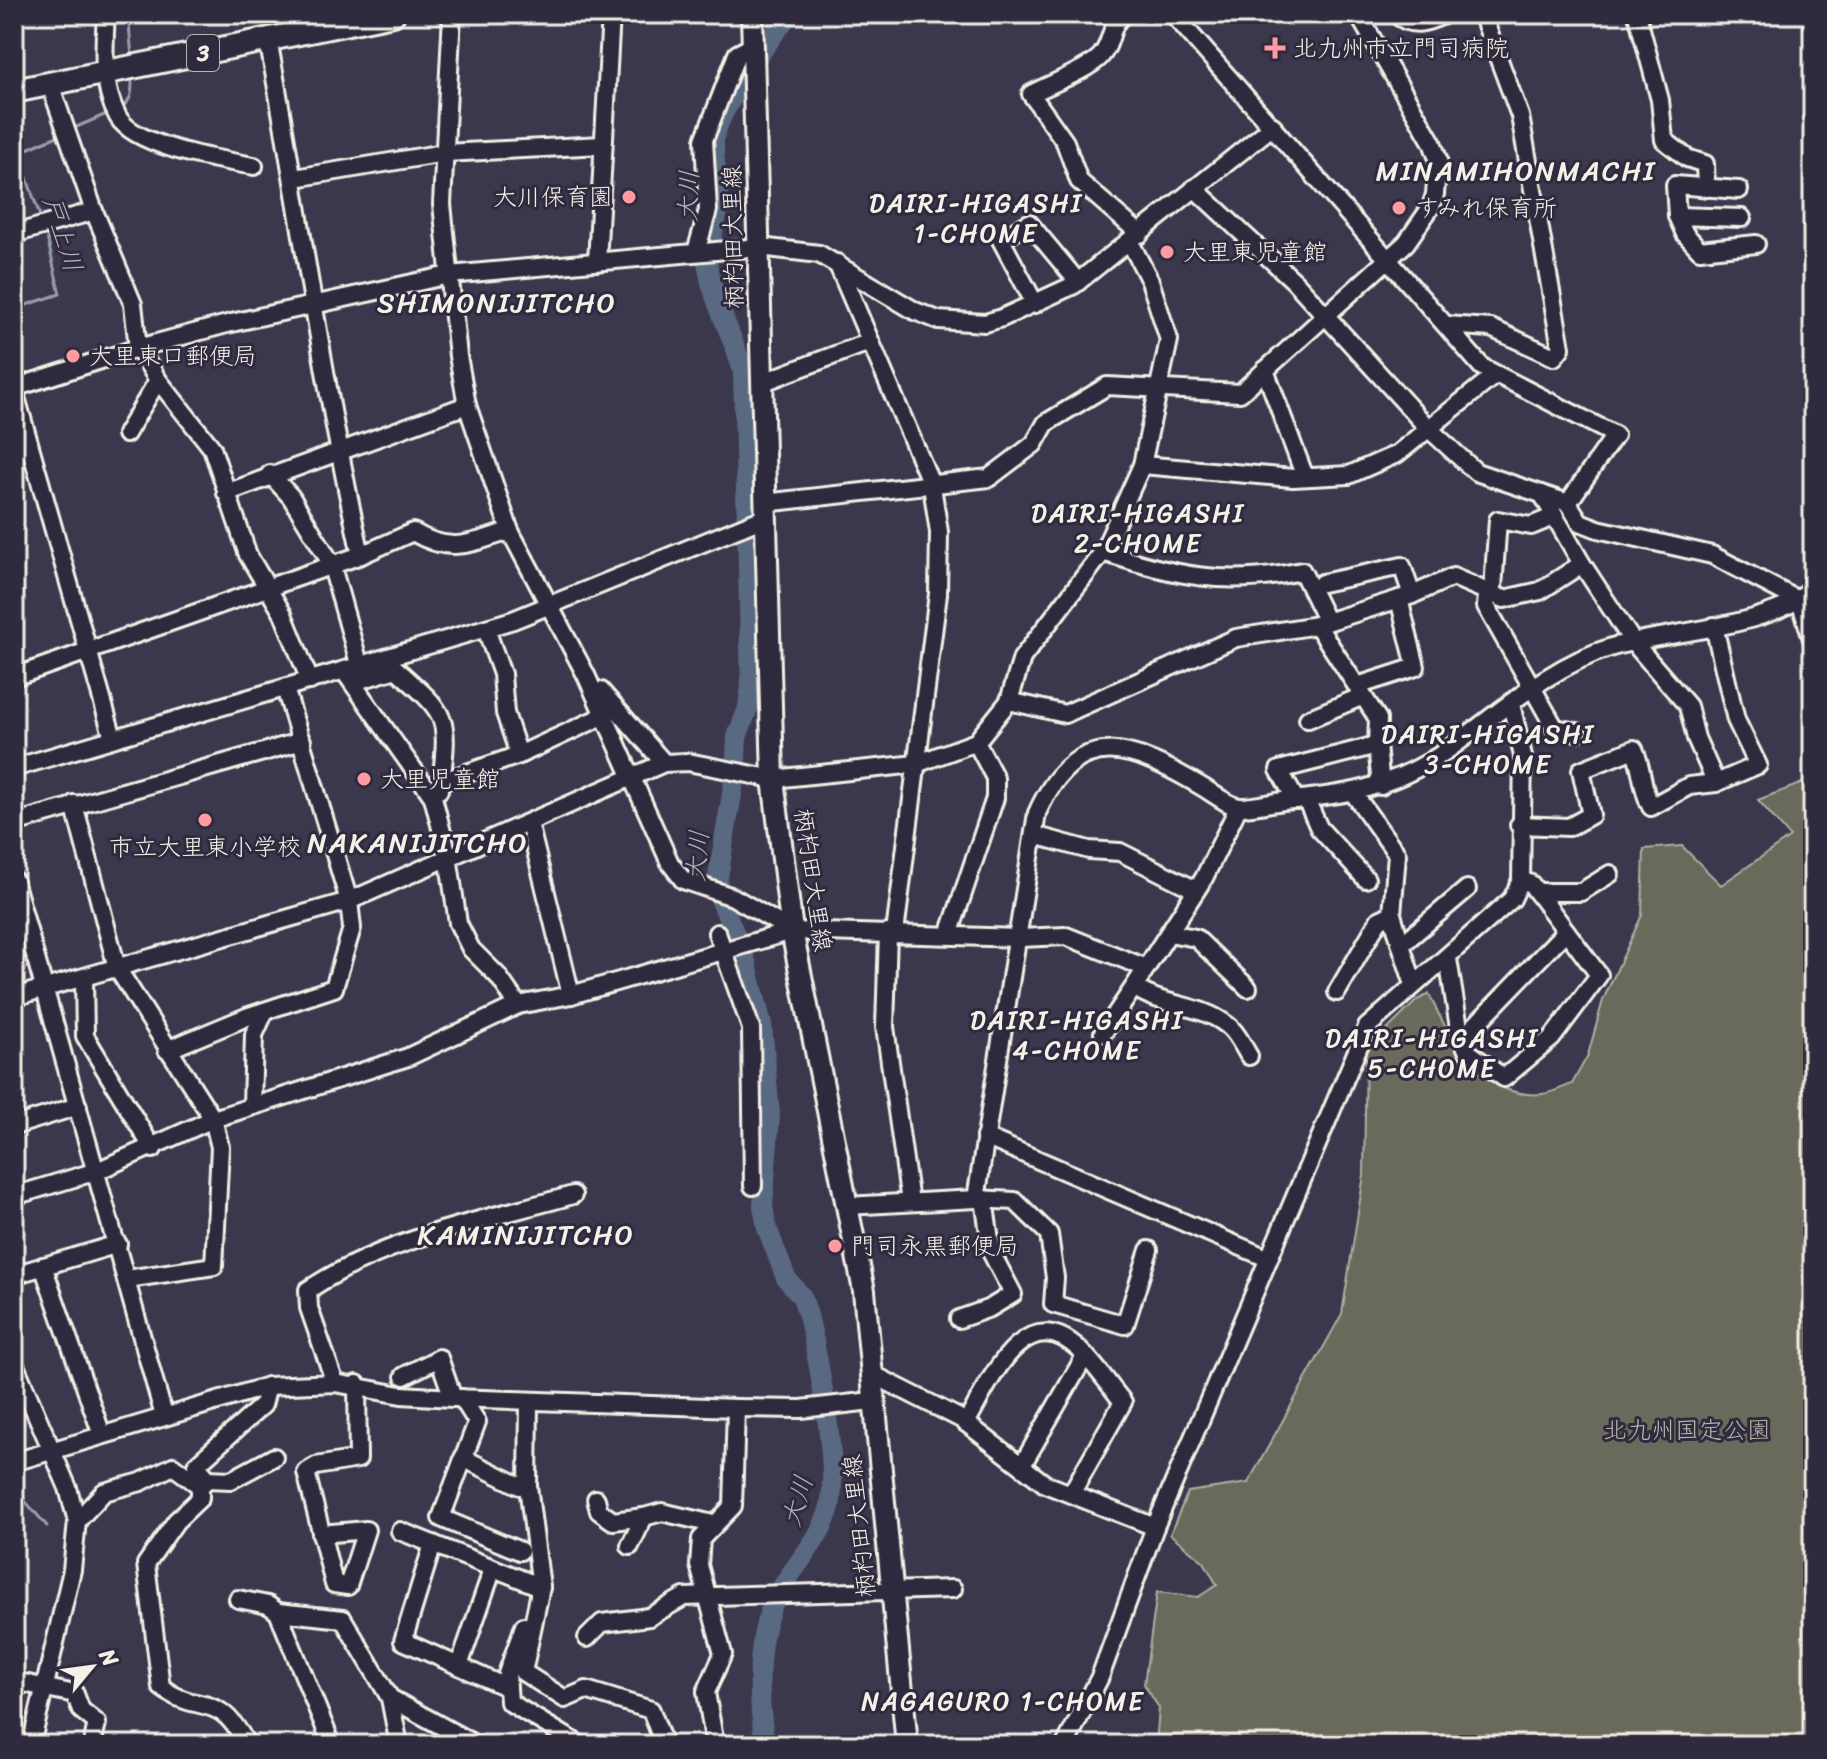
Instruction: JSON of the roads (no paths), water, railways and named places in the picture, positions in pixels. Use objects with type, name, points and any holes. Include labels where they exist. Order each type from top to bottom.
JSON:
[{"type":"highway","name":"3","points":[[14,91],[393,14]]},
{"type":"main road","name":"柄杓田大里線","points":[[752,14],[773,779],[792,931],[864,1291],[872,1401],[907,1745]]},
{"type":"street","points":[[106,14],[105,74],[122,123],[161,145],[254,166]]},
{"type":"street","points":[[452,14],[442,204],[449,275],[467,405],[510,531],[586,675],[634,776],[670,863],[683,880],[733,897],[792,931]]},
{"type":"street","points":[[597,262],[611,14]]},
{"type":"street","points":[[14,997],[349,901],[664,763],[688,762],[773,779],[916,764],[976,742],[1009,701],[1022,658],[1103,552],[1142,465],[1169,340],[1135,238],[1079,181],[1065,142],[1031,94],[1100,57],[1112,36],[1114,24],[1125,14]]},
{"type":"street","points":[[1173,14],[1390,258],[1482,367],[1615,435],[1568,503]]},
{"type":"street","points":[[352,673],[548,608],[764,510],[989,478],[1034,444],[1046,423],[1107,386],[1240,393],[1390,258],[1431,207],[1438,159],[1423,123],[1358,14]]},
{"type":"street","points":[[1396,14],[1413,23],[1427,23],[1446,14]]},
{"type":"street","points":[[1446,325],[1491,328],[1554,357],[1561,348],[1520,116],[1482,14]]},
{"type":"street","points":[[1637,14],[1660,100],[1664,140],[1687,158],[1705,164],[1706,188]]},
{"type":"street","points":[[268,39],[295,178],[338,450],[361,555]]},
{"type":"street","points":[[703,252],[708,210],[704,140],[737,54],[754,45]]},
{"type":"street","points":[[50,84],[94,211],[133,304],[138,348],[158,380],[212,448],[248,555],[268,586],[310,681]]},
{"type":"street","points":[[113,738],[14,389],[138,348],[313,304],[449,275],[760,247],[796,250],[837,263],[915,311],[938,320],[985,323],[1035,304],[1078,282],[1273,126]]},
{"type":"street","points":[[295,178],[444,153],[603,145]]},
{"type":"street","points":[[1739,190],[1675,185],[1677,216],[1685,234],[1700,250],[1756,244]]},
{"type":"street","points":[[1194,188],[1295,282],[1428,428],[1476,472],[1568,503],[1580,522],[1712,555],[1800,601],[1813,642]]},
{"type":"street","points":[[14,234],[94,211]]},
{"type":"street","points":[[1677,216],[1742,218]]},
{"type":"street","points":[[1035,304],[1001,240],[1029,223],[1078,282]]},
{"type":"street","points":[[837,263],[932,486],[939,532],[938,594],[892,933],[885,1027],[910,1202]]},
{"type":"street","points":[[761,383],[869,342]]},
{"type":"street","points":[[1265,370],[1305,477]]},
{"type":"street","points":[[1142,465],[1305,477],[1349,475],[1397,454],[1495,375]]},
{"type":"street","points":[[126,434],[158,380]]},
{"type":"street","points":[[226,493],[270,474],[467,405]]},
{"type":"street","points":[[270,474],[291,497],[331,563],[352,673],[433,797],[463,934],[518,1005]]},
{"type":"street","points":[[1542,494],[1553,517],[1633,642],[1688,706],[1696,738],[1716,783]]},
{"type":"street","points":[[1553,517],[1531,526],[1498,520],[1493,588],[1487,595],[1486,606],[1555,728],[1577,732]]},
{"type":"street","points":[[14,677],[331,563],[361,555],[413,532],[438,546],[469,544],[510,531]]},
{"type":"street","points":[[1103,552],[1155,570],[1224,580],[1259,580],[1302,571],[1322,624],[1378,719],[1381,786]]},
{"type":"street","points":[[1009,701],[1065,714],[1236,638],[1322,624],[1406,597],[1453,577],[1487,595],[1504,599],[1540,591],[1582,564]]},
{"type":"street","points":[[1308,719],[1360,691],[1416,667],[1402,566],[1322,583]]},
{"type":"street","points":[[959,1319],[990,1308],[1013,1294],[992,1254],[980,1199],[985,1137],[1020,938],[1037,813],[1049,786],[1070,764],[1091,752],[1129,753],[1176,772],[1238,808],[1354,794],[1381,786],[1440,755],[1569,666],[1633,642],[1714,626],[1800,601],[1813,588]]},
{"type":"street","points":[[1519,825],[1569,827],[1591,815],[1581,770],[1634,749],[1641,763],[1642,789],[1651,807],[1689,786],[1716,783],[1758,765],[1736,720],[1714,626]]},
{"type":"street","points":[[486,629],[502,674],[505,713],[519,755]]},
{"type":"street","points":[[14,768],[310,681],[396,669],[436,705],[445,722],[441,782],[435,806]]},
{"type":"street","points":[[586,675],[664,763]]},
{"type":"street","points":[[167,1050],[265,1011],[334,988],[352,928],[349,901],[285,688]]},
{"type":"street","points":[[1065,1745],[1100,1677],[1155,1527],[1367,1027],[1448,959],[1512,899],[1521,880],[1519,825],[1523,756],[1511,704]]},
{"type":"street","points":[[441,782],[519,755],[605,715]]},
{"type":"street","points":[[14,823],[302,741]]},
{"type":"street","points":[[949,935],[995,798],[995,778],[976,742]]},
{"type":"street","points":[[1366,879],[1319,828],[1279,770],[1377,745]]},
{"type":"street","points":[[1354,794],[1397,854],[1392,914],[1414,985]]},
{"type":"street","points":[[74,804],[117,968],[213,1119],[220,1147],[214,1266],[127,1279]]},
{"type":"street","points":[[1103,1033],[1196,890],[1238,808]]},
{"type":"street","points":[[529,823],[571,995]]},
{"type":"street","points":[[1034,835],[1089,850],[1120,852],[1196,890]]},
{"type":"street","points":[[1537,892],[1581,892],[1610,874]]},
{"type":"street","points":[[1448,959],[1462,1039],[1468,1052],[1504,1078],[1552,1038],[1599,975],[1531,884],[1521,880]]},
{"type":"street","points":[[14,883],[164,1416]]},
{"type":"street","points":[[1401,945],[1467,889]]},
{"type":"street","points":[[1337,992],[1379,920],[1392,914]]},
{"type":"street","points":[[14,1196],[97,1171],[153,1149],[213,1119],[408,1057],[518,1005],[571,995],[792,931],[1020,938],[1066,936],[1146,968]]},
{"type":"street","points":[[1462,1039],[1566,931]]},
{"type":"street","points":[[717,933],[751,1028],[753,1186]]},
{"type":"street","points":[[1169,933],[1196,938],[1248,988]]},
{"type":"street","points":[[84,978],[85,1036],[153,1149]]},
{"type":"street","points":[[1134,987],[1152,1000],[1190,1008],[1228,1025],[1249,1056]]},
{"type":"street","points":[[252,1106],[254,1035],[265,1011]]},
{"type":"street","points":[[14,1126],[78,1106]]},
{"type":"street","points":[[985,1137],[1267,1258]]},
{"type":"street","points":[[335,1383],[309,1308],[308,1290],[337,1270],[405,1243],[573,1195]]},
{"type":"street","points":[[846,1206],[980,1199],[1015,1201],[1049,1234],[1055,1278],[1053,1304],[1125,1325],[1149,1250]]},
{"type":"street","points":[[14,1275],[118,1244]]},
{"type":"street","points":[[43,1266],[102,1435]]},
{"type":"street","points":[[966,1423],[1009,1349],[1037,1334],[1049,1332],[1078,1347],[1123,1402],[1071,1494]]},
{"type":"street","points":[[1025,1460],[1085,1356]]},
{"type":"street","points":[[404,1376],[439,1358],[458,1398],[477,1422],[441,1518],[520,1551]]},
{"type":"street","points":[[14,1363],[68,1488],[77,1521],[72,1570],[31,1745]]},
{"type":"street","points":[[872,1374],[966,1423],[1045,1484],[1155,1527]]},
{"type":"street","points":[[321,1534],[306,1472],[316,1466],[358,1459],[357,1384]]},
{"type":"street","points":[[14,1462],[268,1386],[357,1384],[401,1395],[736,1408],[801,1409],[872,1401]]},
{"type":"street","points":[[247,1745],[235,1723],[217,1707],[173,1696],[161,1687],[146,1564],[176,1521],[200,1498],[204,1483],[196,1465],[263,1405],[268,1386]]},
{"type":"street","points":[[529,1401],[528,1486],[541,1587],[523,1672],[565,1699],[586,1690],[651,1710],[664,1745]]},
{"type":"street","points":[[715,1745],[706,1692],[723,1654],[699,1565],[701,1539],[733,1506],[736,1408]]},
{"type":"street","points":[[77,1521],[104,1492],[141,1482],[173,1466],[204,1483],[231,1480],[274,1457]]},
{"type":"street","points":[[463,1458],[520,1486]]},
{"type":"street","points":[[596,1499],[599,1511],[613,1521],[662,1512],[713,1524]]},
{"type":"street","points":[[630,1546],[644,1517]]},
{"type":"street","points":[[400,1531],[541,1587]]},
{"type":"street","points":[[433,1544],[403,1641],[508,1688]]},
{"type":"street","points":[[459,1666],[493,1568]]},
{"type":"street","points":[[541,1587],[507,1674],[509,1702],[580,1745]]},
{"type":"street","points":[[587,1638],[602,1623],[649,1617],[684,1597],[953,1589]]},
{"type":"street","points":[[238,1599],[268,1605],[278,1612],[343,1619],[390,1698],[399,1745]]},
{"type":"street","points":[[278,1612],[332,1745]]},
{"type":"street","points":[[14,1681],[75,1694],[81,1710],[97,1723],[92,1745]]},
{"type":"street","points":[[390,1698],[476,1745]]},
{"type":"waterway","name":"戸上川","points":[[128,14],[132,57]]},
{"type":"waterway","name":"大川","points":[[765,1745],[760,1688],[765,1628],[778,1594],[825,1522],[832,1492],[832,1469],[822,1385],[808,1315],[802,1297],[786,1278],[767,1228],[763,1206],[770,1115],[762,1025],[745,958],[716,889],[735,776],[737,737],[748,708],[751,685],[743,372],[715,295],[707,260],[718,205],[714,149],[717,127],[746,76],[789,14]]},
{"type":"waterway","name":"戸上川","points":[[120,108],[130,99],[132,77]]},
{"type":"waterway","name":"戸上川","points":[[72,129],[109,113]]},
{"type":"waterway","name":"戸上川","points":[[42,222],[20,158],[27,149],[62,134]]},
{"type":"waterway","name":"戸上川","points":[[14,309],[60,294],[46,233]]},
{"type":"waterway","name":"戸上川","points":[[14,1475],[25,1501],[47,1526]]},
{"type":"place","name":"北九州市立門司病院","points":[[1275,48]]},
{"type":"place","name":"大川保育園","points":[[629,197]]},
{"type":"place","name":"すみれ保育所","points":[[1399,208]]},
{"type":"place","name":"大里東児童館","points":[[1167,252]]},
{"type":"place","name":"大里東口郵便局","points":[[73,356]]},
{"type":"place","name":"大里児童館","points":[[364,779]]},
{"type":"place","name":"市立大里東小学校","points":[[205,820]]},
{"type":"place","name":"門司永黒郵便局","points":[[835,1246]]},
{"type":"district","name":"MINAMIHONMACHI","points":[[1516,170]]},
{"type":"district","name":"DAIRI-HIGASHI 1-CHOME","points":[[976,218]]},
{"type":"district","name":"SHIMONIJITCHO","points":[[497,302]]},
{"type":"district","name":"DAIRI-HIGASHI 2-CHOME","points":[[1138,528]]},
{"type":"district","name":"DAIRI-HIGASHI 3-CHOME","points":[[1488,749]]},
{"type":"district","name":"NAKANIJITCHO","points":[[418,842]]},
{"type":"district","name":"DAIRI-HIGASHI 4-CHOME","points":[[1077,1035]]},
{"type":"district","name":"DAIRI-HIGASHI 5-CHOME","points":[[1432,1053]]},
{"type":"district","name":"KAMINIJITCHO","points":[[526,1234]]},
{"type":"district","name":"NAGAGURO 1-CHOME","points":[[1003,1701]]},
{"type":"park label","name":"北九州国定公園","points":[[1687,1430]]}]
